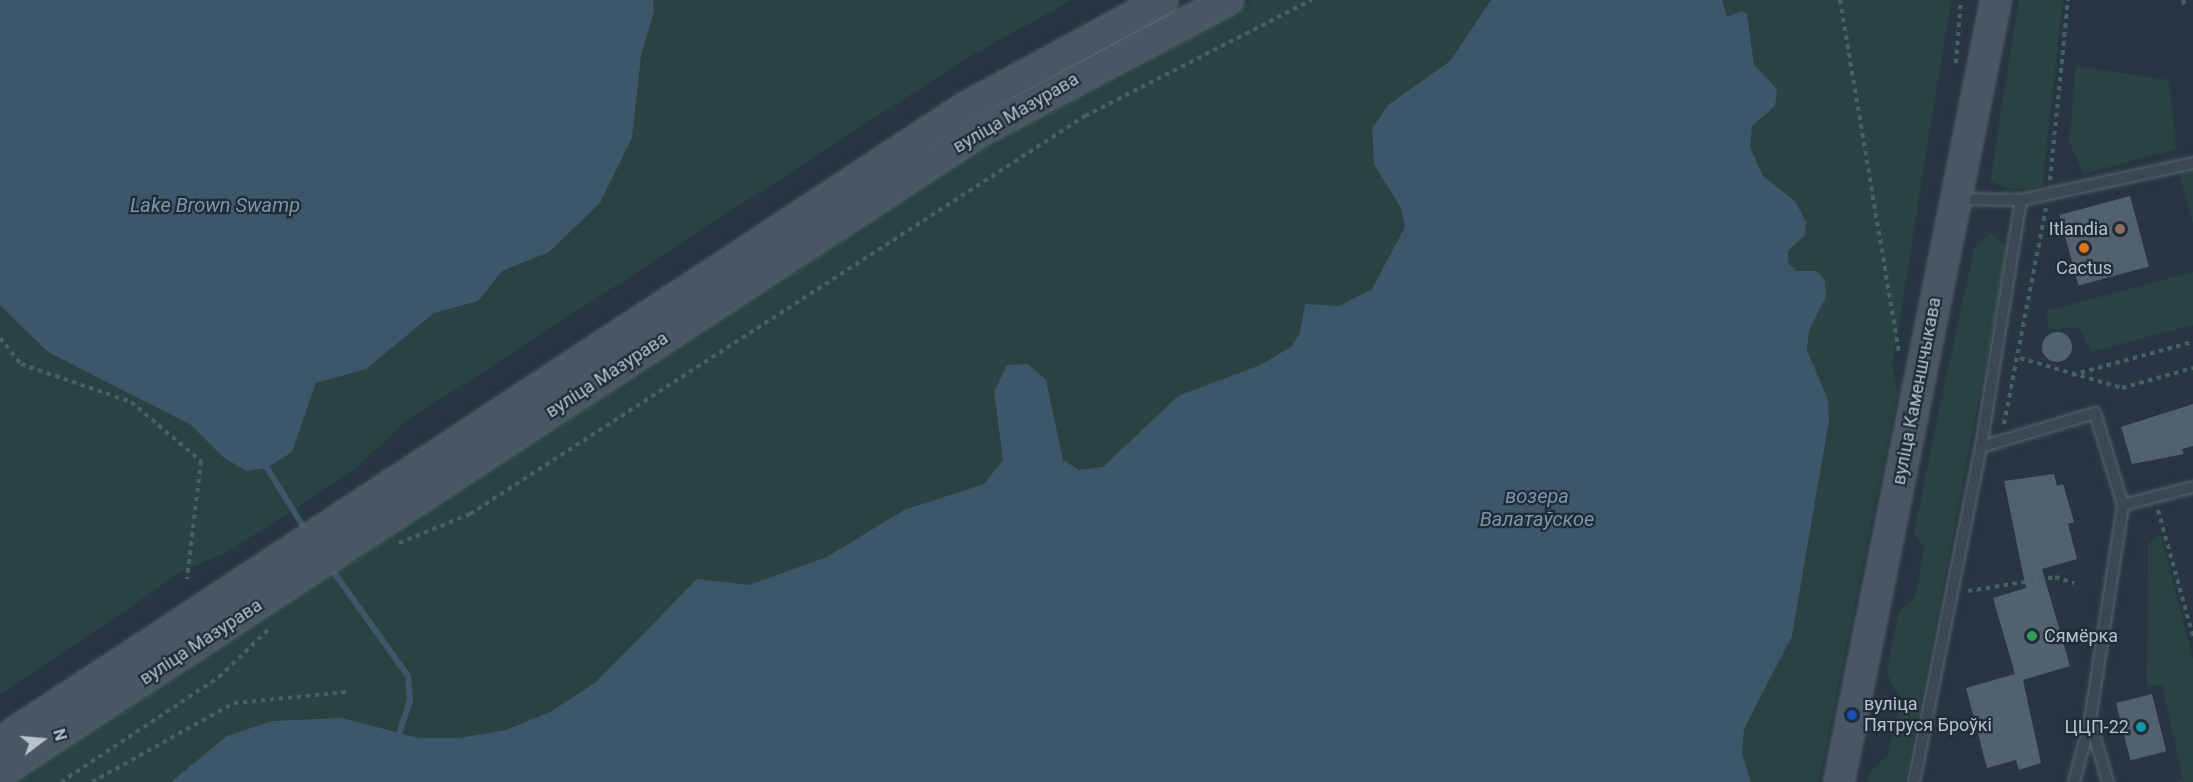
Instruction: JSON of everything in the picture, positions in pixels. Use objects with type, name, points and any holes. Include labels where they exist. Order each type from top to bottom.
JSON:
[{"type":"main road","name":"вуліца Мазурава","points":[[383,522],[966,107],[1163,0]]},
{"type":"main road","name":"вуліца Мазурава","points":[[0,773],[980,132],[1228,0]]},
{"type":"main road","name":"вуліца Каменшчыкава","points":[[1839,782],[1996,0]]},
{"type":"main road","name":"вуліца Мазурава","points":[[0,742],[262,602]]},
{"type":"lane","points":[[1956,199],[2021,200],[2193,163]]},
{"type":"lane","points":[[1914,782],[1981,447],[2021,200]]},
{"type":"lane","points":[[1981,447],[2095,413],[2123,505],[2090,721],[2074,782]]},
{"type":"lane","points":[[2123,505],[2193,487]]},
{"type":"lane","points":[[2090,721],[2108,782]]},
{"type":"path","points":[[383,522],[470,514],[1085,116],[1312,0]]},
{"type":"path","points":[[1840,0],[1899,356]]},
{"type":"path","points":[[2000,440],[2020,358],[2049,195],[2068,0]]},
{"type":"path","points":[[2183,0],[2185,8]]},
{"type":"path","points":[[0,338],[21,364],[131,402],[201,460],[187,579]]},
{"type":"path","points":[[2070,375],[2193,342]]},
{"type":"path","points":[[2020,358],[2070,375],[2122,388],[2193,368]]},
{"type":"path","points":[[2154,498],[2193,636]]},
{"type":"path","points":[[1968,591],[2055,578],[2074,583]]},
{"type":"path","points":[[61,782],[219,677],[262,602]]},
{"type":"path","points":[[92,782],[234,703],[349,692]]},
{"type":"green space","name":"Lake Brown Swamp","points":[[0,0],[1072,0],[967,58],[404,423],[351,472],[229,551],[183,571],[0,695]]},
{"type":"green space","points":[[1252,0],[1951,0],[1892,366],[1897,395],[1819,782],[11,782],[983,142]]},
{"type":"green space","points":[[2019,0],[2063,0],[2042,186],[2012,190],[1990,181]]},
{"type":"green space","points":[[2076,66],[2169,80],[2176,149],[2084,174],[2069,142]]},
{"type":"green space","points":[[2193,168],[2193,224],[2179,172]]},
{"type":"green space","points":[[1991,232],[2006,248],[2005,264],[1905,782],[1867,782],[1869,772],[1888,755],[1901,699],[1887,674],[1898,613],[1915,597],[1924,547],[1914,532],[1938,415],[1974,249]]},
{"type":"green space","points":[[2193,272],[2193,325],[2091,352],[2080,328],[2049,329],[2046,311]]},
{"type":"green space","points":[[2161,535],[2193,659],[2193,782],[2176,782],[2183,779],[2162,685],[2147,687],[2148,544]]},
{"type":"water","name":"Lake Brown Swamp","points":[[0,0],[653,0],[654,11],[641,56],[632,138],[600,203],[549,252],[502,271],[478,301],[434,313],[366,369],[316,383],[292,452],[267,468],[246,471],[223,457],[191,425],[48,352],[0,305]]},
{"type":"water","name":"возера Валатаўское","points":[[1491,0],[1722,0],[1727,17],[1742,11],[1747,15],[1754,65],[1777,89],[1775,106],[1752,126],[1750,147],[1763,176],[1795,201],[1806,222],[1805,235],[1788,251],[1788,263],[1796,271],[1817,271],[1825,281],[1826,297],[1809,330],[1807,350],[1828,400],[1829,420],[1792,636],[1744,729],[1742,754],[1751,782],[171,782],[227,736],[272,721],[342,718],[419,738],[459,738],[506,730],[550,712],[595,683],[697,579],[749,585],[827,557],[904,510],[984,484],[1003,460],[994,392],[1007,365],[1028,364],[1046,380],[1063,460],[1079,470],[1103,467],[1178,396],[1258,366],[1291,347],[1300,333],[1305,304],[1339,306],[1372,289],[1405,227],[1401,208],[1374,164],[1372,129],[1388,105],[1450,61]]},
{"type":"building","points":[[2130,196],[2149,267],[2078,285],[2059,215]]},
{"type":"building","points":[[2057,332],[2063,333],[2071,341],[2071,353],[2063,361],[2057,362],[2051,361],[2043,353],[2042,347],[2043,341],[2051,333]]},
{"type":"building","points":[[2193,404],[2193,446],[2182,449],[2184,454],[2132,464],[2121,427]]},
{"type":"building","points":[[2054,474],[2057,486],[2063,484],[2074,522],[2068,524],[2077,559],[2042,569],[2070,666],[2023,680],[2041,763],[2019,770],[2016,760],[1987,768],[1966,688],[2015,674],[1993,598],[2026,588],[2004,481]]},
{"type":"building","name":"ЦЦП-22","points":[[2152,694],[2166,751],[2130,760],[2116,703]]},
{"type":"waterway","points":[[267,468],[306,531]]},
{"type":"waterway","points":[[330,567],[408,676],[410,700],[399,734]]},
{"type":"place","name":"Itlandia","points":[[2120,229]]},
{"type":"place","name":"Cactus","points":[[2084,248]]},
{"type":"place","name":"Сямёрка","points":[[2032,636]]},
{"type":"place","name":"вуліца Пятруся Броўкі","points":[[1852,715]]},
{"type":"place","name":"ЦЦП-22","points":[[2141,727]]}]
